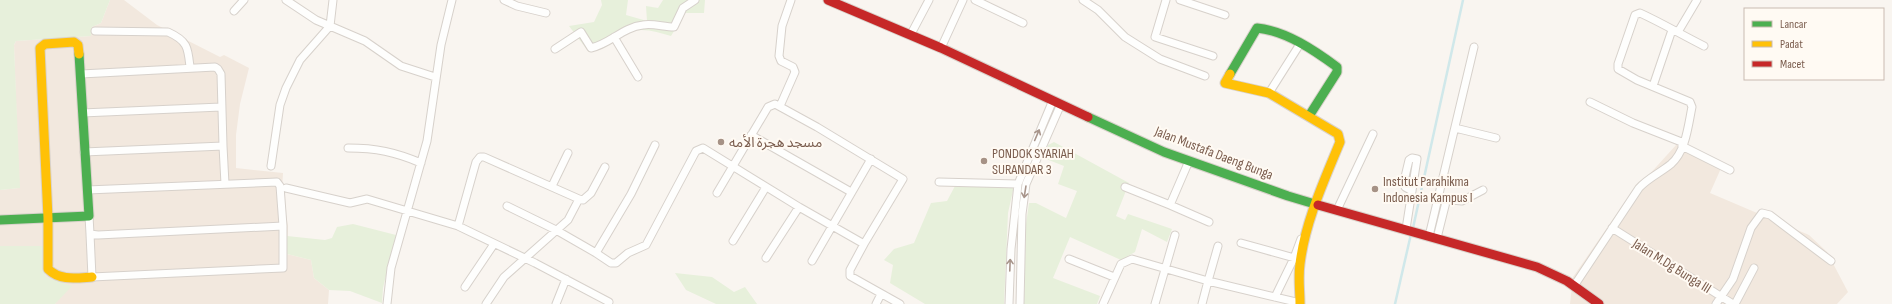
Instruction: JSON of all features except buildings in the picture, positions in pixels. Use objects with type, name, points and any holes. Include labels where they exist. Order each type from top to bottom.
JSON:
[{"type":"street","points":[[234,11],[244,0]]},
{"type":"street","points":[[286,0],[306,15],[365,41],[400,66],[435,77]]},
{"type":"street","points":[[270,166],[280,104],[286,88],[300,60],[330,26],[333,0]]},
{"type":"street","points":[[387,304],[391,268],[427,141],[435,77],[442,39],[452,0]]},
{"type":"street","points":[[504,0],[517,6],[546,13]]},
{"type":"street","points":[[555,49],[580,32],[591,48],[599,46],[628,28],[643,24],[674,27],[684,8],[695,0]]},
{"type":"street","points":[[780,106],[795,72],[793,67],[781,60],[779,56],[782,26],[791,0]]},
{"type":"street","name":"Jalan Mustafa Daeng Bunga","points":[[828,0],[911,34],[1164,152],[1243,182],[1537,267],[1574,286],[1599,304]]},
{"type":"street","points":[[911,34],[929,0]]},
{"type":"street","points":[[941,48],[963,0]]},
{"type":"street","points":[[975,0],[1023,23]]},
{"type":"street","points":[[1083,0],[1098,10],[1125,37],[1160,59],[1205,76]]},
{"type":"street","points":[[1166,0],[1155,37],[1213,56]]},
{"type":"street","points":[[1180,0],[1225,15]]},
{"type":"street","points":[[1652,86],[1675,31],[1697,0]]},
{"type":"street","points":[[1574,286],[1638,188],[1670,165],[1677,158],[1683,144],[1692,104],[1618,70],[1618,64],[1636,13],[1640,13],[1665,24],[1704,46]]},
{"type":"street","points":[[1275,297],[1297,258],[1315,204],[1340,139],[1338,134],[1269,93],[1225,83],[1254,31],[1261,28],[1300,44],[1337,69],[1309,116]]},
{"type":"street","points":[[95,31],[168,32],[178,37],[185,43],[188,51],[190,67]]},
{"type":"street","points":[[614,37],[638,77]]},
{"type":"street","points":[[87,190],[268,181],[279,183],[283,226],[283,268],[92,278],[66,278],[50,272],[48,269],[48,218],[41,46],[45,44],[76,43],[81,74],[84,152],[92,278]]},
{"type":"street","points":[[1269,93],[1300,44]]},
{"type":"street","points":[[1430,236],[1474,47]]},
{"type":"street","points":[[81,74],[190,67],[218,69],[220,74],[220,107],[225,184]]},
{"type":"street","points":[[1010,304],[1011,249],[1018,184],[1044,121],[1057,102]]},
{"type":"street","points":[[1020,304],[1022,214],[1026,184],[1052,125],[1057,102]]},
{"type":"street","points":[[1590,102],[1683,144],[1730,170]]},
{"type":"street","points":[[717,193],[768,107],[774,104],[780,106],[871,159],[903,179],[864,244],[850,274],[852,278],[900,304]]},
{"type":"street","points":[[82,113],[220,107]]},
{"type":"street","points":[[1044,121],[1052,125]]},
{"type":"street","points":[[1455,128],[1496,138]]},
{"type":"street","points":[[1337,210],[1373,134]]},
{"type":"street","points":[[751,135],[851,192]]},
{"type":"street","points":[[596,253],[631,194],[655,145]]},
{"type":"street","points":[[84,152],[223,146]]},
{"type":"street","points":[[348,148],[380,150],[396,153],[421,163]]},
{"type":"street","points":[[507,206],[556,230],[611,263],[616,263],[646,245],[698,150],[706,148],[766,187],[864,244]]},
{"type":"street","points":[[552,186],[568,153]]},
{"type":"street","points":[[458,226],[476,162],[480,157],[484,157],[583,200],[589,196],[605,167]]},
{"type":"street","points":[[812,261],[871,159]]},
{"type":"street","points":[[1170,205],[1189,161]]},
{"type":"street","points":[[939,182],[1018,184]]},
{"type":"street","points":[[732,241],[766,187]]},
{"type":"street","points":[[1125,187],[1210,222]]},
{"type":"street","points":[[286,188],[350,203],[367,199],[458,226],[525,258],[608,302]]},
{"type":"street","points":[[1430,236],[1446,202],[1451,200],[1462,201],[1483,190]]},
{"type":"street","points":[[1407,229],[1412,191]]},
{"type":"street","points":[[486,304],[504,277],[568,220],[579,199]]},
{"type":"street","points":[[766,258],[799,207]]},
{"type":"street","points":[[1716,304],[1733,280],[1751,228],[1762,213],[1770,215],[1831,261]]},
{"type":"street","points":[[0,220],[89,216]]},
{"type":"street","points":[[90,234],[283,226]]},
{"type":"street","name":"Jalan M.Dg Bunga III","points":[[1612,228],[1734,304]]},
{"type":"street","points":[[1155,304],[1175,235]]},
{"type":"street","points":[[1241,243],[1297,258]]},
{"type":"street","points":[[465,287],[494,244]]},
{"type":"street","points":[[1202,304],[1218,246]]},
{"type":"street","points":[[1103,304],[1121,264],[1132,259],[1208,281],[1300,303],[1297,258]]},
{"type":"street","points":[[1069,259],[1114,277]]},
{"type":"street","points":[[1734,304],[1754,268]]},
{"type":"street","points":[[556,304],[566,280]]},
{"type":"street","points":[[876,304],[881,294]]},
{"type":"shaded area","points":[[110,0],[124,0],[157,25],[220,57],[224,55],[249,68],[240,104],[236,135],[236,168],[283,173],[282,191],[288,226],[287,254],[311,260],[314,278],[329,290],[328,304],[55,304],[57,300],[46,277],[43,246],[0,246],[0,190],[19,188],[14,45],[16,41],[91,36],[92,27],[101,23]]},
{"type":"shaded area","points":[[1677,144],[1722,166],[1710,193],[1809,235],[1827,252],[1848,292],[1837,304],[1570,304],[1573,277],[1627,199]]},
{"type":"green space","points":[[0,0],[110,0],[101,23],[92,27],[91,36],[16,41],[14,45],[20,188],[0,190]]},
{"type":"green space","points":[[601,0],[628,0],[626,15],[647,21],[646,6],[658,8],[663,0],[705,0],[704,13],[685,13],[671,36],[648,30],[638,30],[627,33],[606,47],[595,51],[588,51],[569,26],[594,22],[602,5]]},
{"type":"green space","points":[[1054,142],[1129,183],[1116,216],[1125,220],[1128,214],[1172,229],[1167,242],[1142,229],[1135,252],[1121,260],[1070,237],[1053,278],[1100,296],[1097,304],[1024,304],[1026,224],[1029,203],[1036,203],[1066,218],[1077,191],[1058,184],[1064,166],[1046,159],[1048,145]]},
{"type":"green space","points":[[955,186],[1014,186],[1008,213],[1004,304],[925,304],[890,283],[893,265],[884,260],[894,249],[914,243],[931,203],[947,201]]},
{"type":"green space","points":[[353,224],[396,235],[383,288],[382,303],[350,291],[329,290],[314,278],[311,260],[287,254],[287,236],[325,240],[332,238],[337,227]]},
{"type":"green space","points":[[0,246],[43,246],[46,277],[72,286],[55,304],[0,304]]},
{"type":"green space","points":[[675,273],[712,277],[734,292],[745,287],[757,304],[716,304],[686,290]]},
{"type":"waterway","points":[[1413,228],[1463,0]]},
{"type":"waterway","points":[[1395,304],[1411,234]]},
{"type":"traffic: fast","points":[[1230,74],[1257,28],[1278,33],[1299,42],[1337,67],[1337,72],[1309,116]]},
{"type":"traffic: fast","points":[[0,220],[89,216],[79,54]]},
{"type":"traffic: fast","points":[[1088,117],[1164,152],[1288,196],[1318,205]]},
{"type":"traffic: slow","points":[[79,54],[78,45],[74,42],[45,44],[40,48],[48,218],[48,269],[53,273],[68,278],[92,277]]},
{"type":"traffic: slow","points":[[1230,74],[1225,83],[1269,93],[1338,134],[1340,142],[1316,202],[1302,248],[1299,274],[1300,304]]},
{"type":"traffic: jam","points":[[828,0],[941,48],[1088,117]]},
{"type":"traffic: jam","points":[[1318,205],[1537,267],[1567,281],[1599,304]]},
{"type":"place","name":"مسجد هجرة الأمه","points":[[721,142]]},
{"type":"place","name":"PONDOK SYARIAH SURANDAR 3","points":[[984,161]]},
{"type":"place","name":"Institut Parahikma Indonesia Kampus I","points":[[1375,189]]}]
